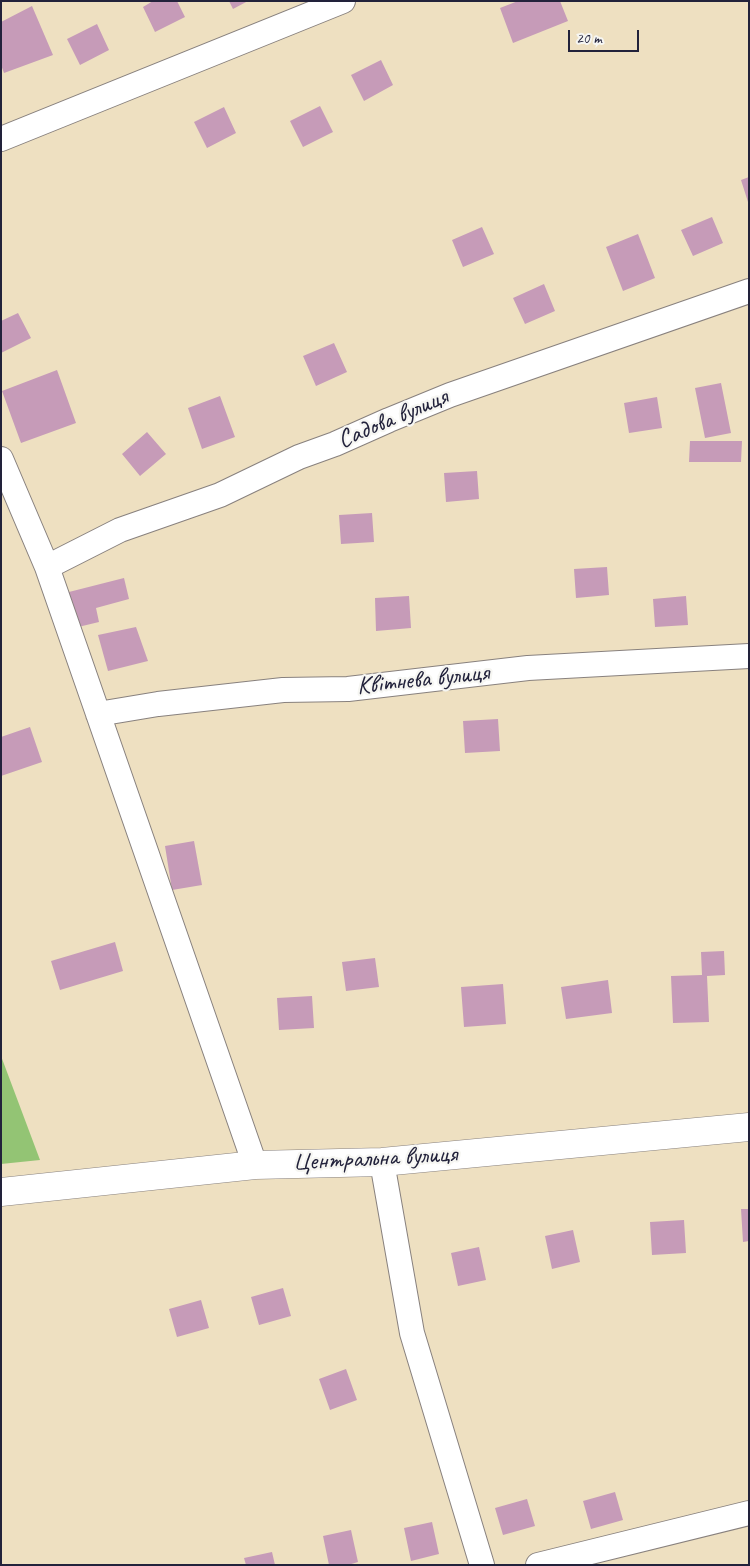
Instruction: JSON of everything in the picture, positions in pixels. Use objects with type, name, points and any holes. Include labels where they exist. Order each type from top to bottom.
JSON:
[{"type":"street","points":[[1,139],[343,1]]},
{"type":"street","name":"Садова вулиця","points":[[47,568],[120,530],[220,494],[299,457],[335,444],[450,395],[749,292]]},
{"type":"street","points":[[1,459],[47,568],[255,1166]]},
{"type":"street","name":"Квітнева вулиця","points":[[98,714],[167,703],[283,690],[348,689],[528,668],[749,656]]},
{"type":"street","name":"Центральна вулиця","points":[[1,1192],[255,1166],[382,1162],[749,1127]]},
{"type":"street","points":[[382,1162],[412,1333],[482,1565]]},
{"type":"street","points":[[538,1565],[749,1513]]},
{"type":"green space","points":[[1,1056],[40,1160],[1,1164]]},
{"type":"building","points":[[153,1],[177,1],[185,17],[155,32],[143,7]]},
{"type":"building","points":[[229,1],[248,1],[233,9]]},
{"type":"building","points":[[518,1],[560,1],[568,21],[513,43],[500,8]]},
{"type":"building","points":[[32,6],[53,55],[4,73],[1,65],[1,22]]},
{"type":"building","points":[[97,24],[109,50],[80,65],[67,39]]},
{"type":"building","points":[[381,60],[393,85],[364,101],[351,75]]},
{"type":"building","points":[[320,106],[333,132],[303,147],[290,121]]},
{"type":"building","points":[[224,107],[236,133],[207,148],[194,122]]},
{"type":"building","points":[[749,177],[749,202],[748,202],[741,180]]},
{"type":"building","points":[[712,217],[723,243],[693,256],[681,230]]},
{"type":"building","points":[[482,227],[494,254],[463,267],[452,240]]},
{"type":"building","points":[[638,234],[655,278],[623,291],[606,247]]},
{"type":"building","points":[[544,284],[555,311],[525,324],[513,298]]},
{"type":"building","points":[[18,313],[31,338],[1,353],[1,321]]},
{"type":"building","points":[[334,343],[347,372],[316,386],[303,356]]},
{"type":"building","points":[[57,370],[76,423],[21,443],[2,391]]},
{"type":"building","points":[[721,383],[731,433],[705,438],[695,388]]},
{"type":"building","points":[[220,396],[235,437],[202,449],[188,408]]},
{"type":"building","points":[[657,397],[662,428],[629,433],[624,403]]},
{"type":"building","points":[[147,432],[166,454],[140,476],[122,454]]},
{"type":"building","points":[[690,441],[742,441],[741,462],[689,462]]},
{"type":"building","points":[[477,471],[479,499],[446,502],[444,473]]},
{"type":"building","points":[[372,513],[374,542],[341,544],[339,515]]},
{"type":"building","points":[[607,567],[609,595],[576,598],[574,569]]},
{"type":"building","points":[[124,578],[129,599],[96,608],[99,622],[74,628],[65,593]]},
{"type":"building","points":[[409,596],[411,628],[376,631],[375,598]]},
{"type":"building","points":[[686,596],[688,625],[655,627],[653,599]]},
{"type":"building","points":[[136,627],[148,661],[108,671],[98,635]]},
{"type":"building","points":[[498,719],[500,751],[465,753],[463,721]]},
{"type":"building","points":[[30,727],[42,762],[1,776],[1,737]]},
{"type":"building","points":[[194,841],[202,885],[172,890],[165,846]]},
{"type":"building","points":[[115,942],[123,971],[60,990],[51,961]]},
{"type":"building","points":[[724,951],[725,975],[707,976],[709,1022],[673,1023],[671,976],[702,975],[701,952]]},
{"type":"building","points":[[375,958],[379,987],[346,991],[342,962]]},
{"type":"building","points":[[608,980],[612,1013],[566,1019],[561,987]]},
{"type":"building","points":[[503,984],[506,1024],[464,1027],[461,987]]},
{"type":"building","points":[[312,996],[314,1028],[279,1030],[277,998]]},
{"type":"building","points":[[741,1209],[749,1209],[749,1241],[743,1242]]},
{"type":"building","points":[[684,1220],[686,1253],[652,1255],[650,1222]]},
{"type":"building","points":[[573,1230],[580,1262],[552,1269],[545,1236]]},
{"type":"building","points":[[479,1247],[486,1280],[458,1286],[451,1253]]},
{"type":"building","points":[[283,1288],[291,1316],[259,1325],[251,1297]]},
{"type":"building","points":[[201,1300],[209,1328],[177,1337],[169,1309]]},
{"type":"building","points":[[346,1369],[357,1400],[330,1410],[319,1379]]},
{"type":"building","points":[[615,1492],[623,1520],[591,1529],[583,1501]]},
{"type":"building","points":[[527,1499],[535,1526],[503,1535],[495,1508]]},
{"type":"building","points":[[432,1522],[439,1554],[411,1561],[404,1528]]},
{"type":"building","points":[[351,1530],[358,1562],[348,1565],[329,1565],[323,1536]]},
{"type":"building","points":[[272,1552],[275,1565],[246,1565],[244,1558]]}]
